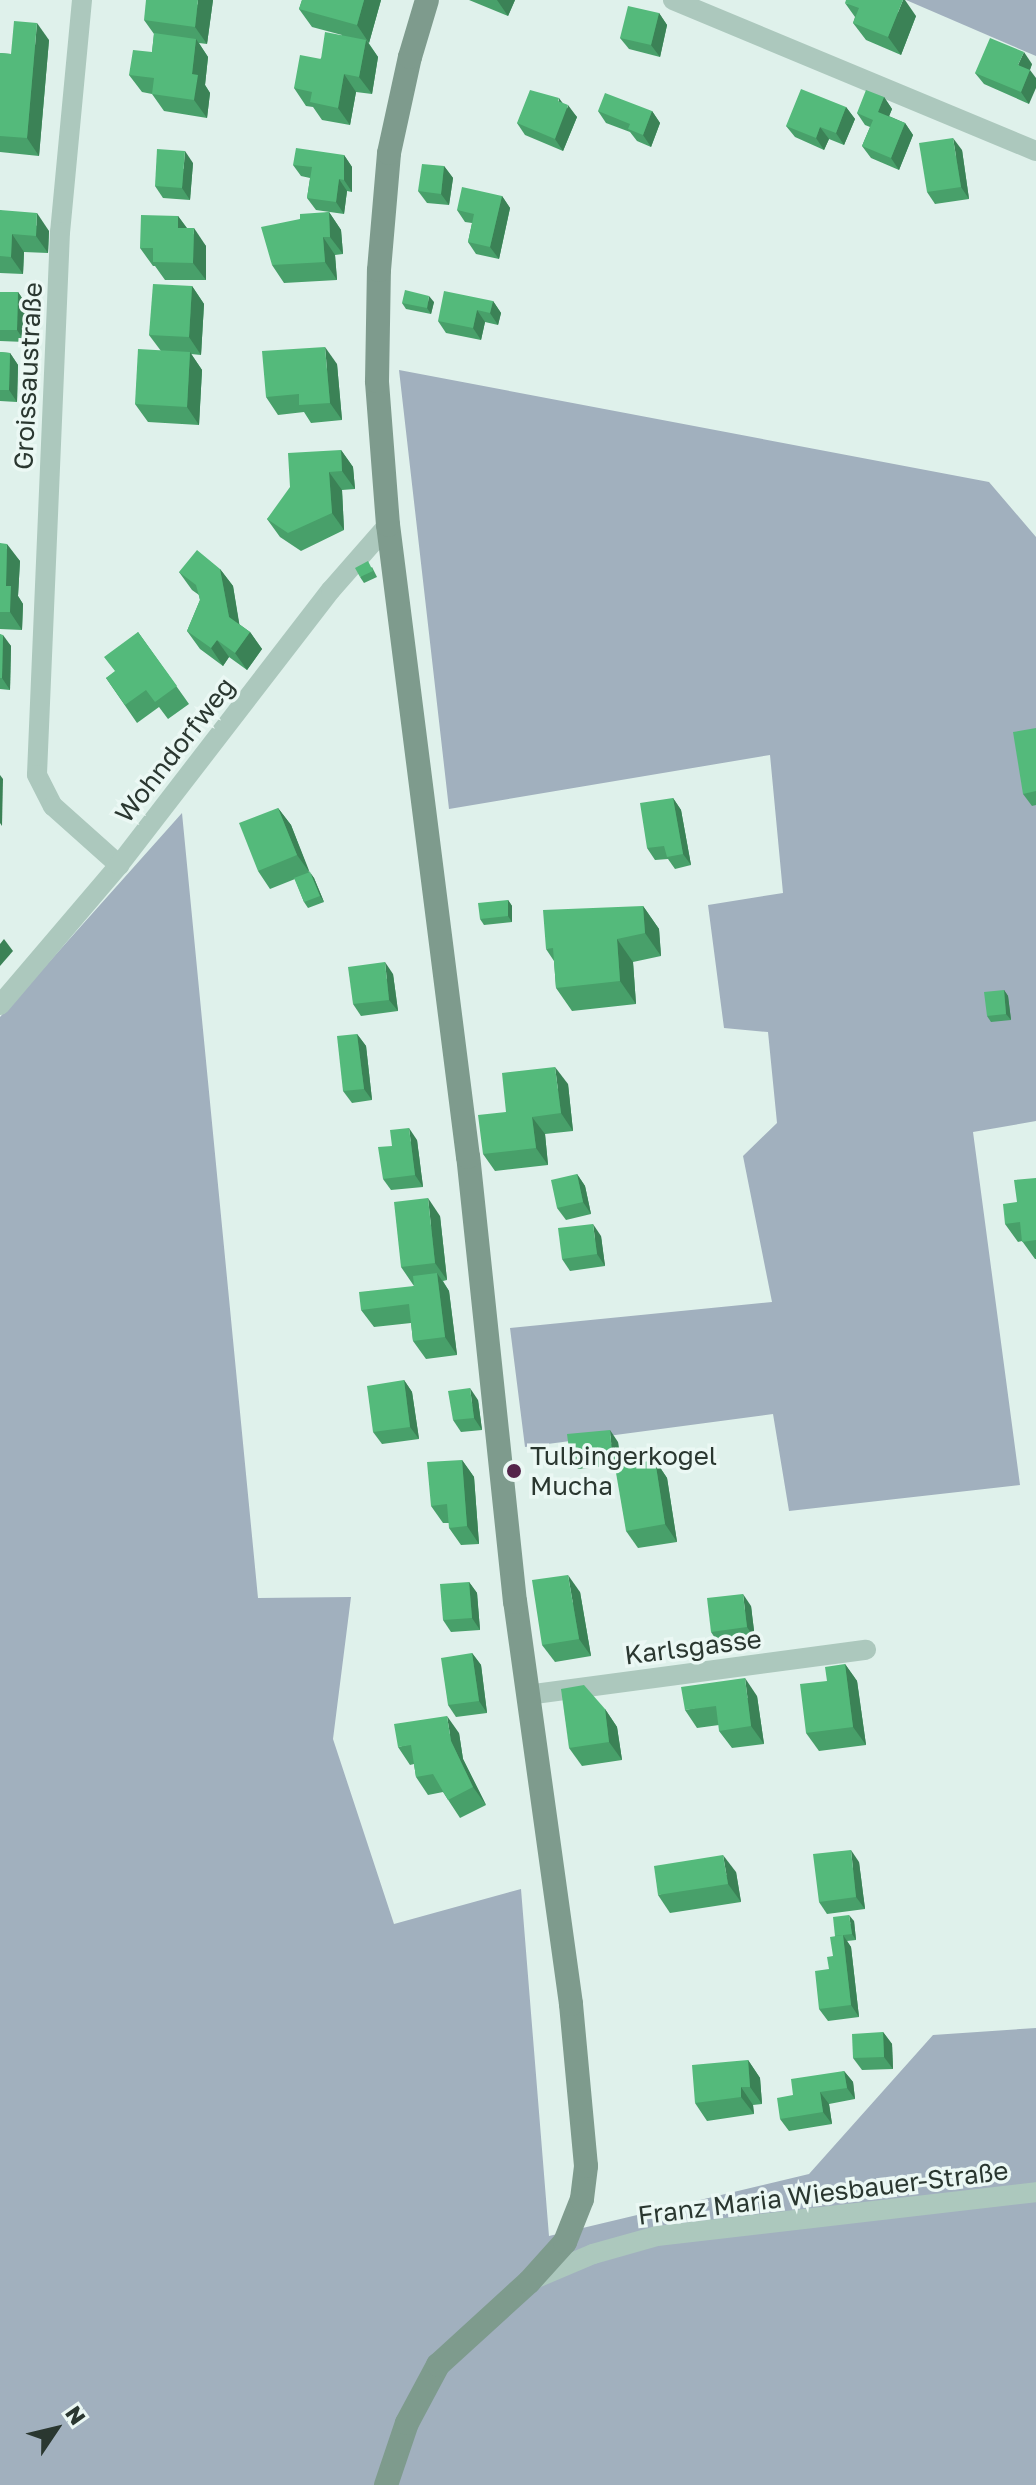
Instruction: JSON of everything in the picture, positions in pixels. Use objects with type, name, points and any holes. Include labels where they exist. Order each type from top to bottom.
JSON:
[{"type":"street","name":"Groissaustraße","points":[[82,0],[60,232],[37,775],[53,806],[119,865]]},
{"type":"street","points":[[386,2485],[407,2423],[438,2365],[529,2282],[557,2251],[576,2221],[586,2166],[571,2004],[527,1695],[462,1110],[388,525],[377,381],[379,270],[389,153],[410,57],[427,0]]},
{"type":"street","points":[[673,0],[1036,151]]},
{"type":"street","name":"Wohndorfweg","points":[[0,1005],[119,865],[331,590],[388,525]]},
{"type":"street","name":"Karlsgasse","points":[[527,1695],[866,1650]]},
{"type":"street","name":"Franz Maria Wiesbauer-Straße","points":[[529,2282],[593,2254],[657,2236],[1036,2192]]},
{"type":"shaded area","points":[[906,0],[1036,0],[1036,56]]},
{"type":"shaded area","points":[[399,370],[989,482],[1036,537],[1036,1121],[973,1132],[1020,1485],[789,1511],[773,1414],[525,1447],[510,1328],[772,1302],[743,1156],[777,1123],[768,1032],[724,1028],[708,905],[783,893],[770,755],[449,809]]},
{"type":"shaded area","points":[[182,813],[258,1598],[351,1597],[333,1739],[394,1924],[521,1889],[549,2236],[809,2174],[933,2035],[1036,2028],[1036,2485],[0,2485],[0,1017]]},
{"type":"building","points":[[146,0],[198,0],[195,27],[144,20]]},
{"type":"building","points":[[302,0],[364,0],[357,25],[299,9]]},
{"type":"building","points":[[846,0],[903,0],[888,37],[853,23],[859,8],[845,3]]},
{"type":"building","points":[[628,6],[659,13],[651,45],[620,38]]},
{"type":"building","points":[[14,21],[37,23],[27,138],[0,136],[0,53],[11,54]]},
{"type":"building","points":[[325,32],[366,40],[359,77],[344,74],[338,108],[310,102],[312,92],[294,88],[300,55],[321,59]]},
{"type":"building","points":[[154,33],[196,39],[192,74],[198,75],[194,100],[152,94],[154,78],[129,75],[133,50],[152,52]]},
{"type":"building","points":[[990,38],[1024,52],[1018,65],[1030,70],[1021,92],[975,73]]},
{"type":"building","points":[[801,89],[846,107],[836,133],[820,127],[816,138],[786,126]]},
{"type":"building","points":[[530,90],[559,98],[558,101],[568,105],[555,139],[517,123]]},
{"type":"building","points":[[866,90],[884,97],[878,112],[905,123],[891,158],[862,146],[873,120],[857,113]]},
{"type":"building","points":[[605,93],[652,111],[643,135],[628,129],[630,124],[598,111]]},
{"type":"building","points":[[953,138],[961,187],[927,192],[919,143]]},
{"type":"building","points":[[296,148],[344,155],[344,180],[339,179],[336,202],[307,198],[312,167],[293,165]]},
{"type":"building","points":[[157,149],[185,151],[182,188],[155,186]]},
{"type":"building","points":[[422,164],[444,166],[441,194],[418,191]]},
{"type":"building","points":[[462,187],[502,196],[490,247],[468,242],[474,214],[457,210]]},
{"type":"building","points":[[0,210],[37,213],[36,236],[12,234],[11,257],[0,256]]},
{"type":"building","points":[[329,212],[330,237],[323,237],[325,262],[272,265],[261,227],[300,219],[300,214]]},
{"type":"building","points":[[141,215],[178,216],[178,228],[194,228],[193,263],[153,262],[153,248],[140,248]]},
{"type":"building","points":[[153,284],[192,286],[189,337],[149,335]]},
{"type":"building","points":[[405,290],[429,296],[427,308],[402,303]]},
{"type":"building","points":[[444,291],[493,301],[490,313],[477,310],[473,328],[438,321]]},
{"type":"building","points":[[0,292],[18,292],[17,330],[0,330]]},
{"type":"building","points":[[325,347],[330,403],[299,405],[299,394],[266,397],[262,351]]},
{"type":"building","points":[[138,349],[190,352],[187,407],[135,404]]},
{"type":"building","points":[[0,352],[10,353],[9,390],[0,390]]},
{"type":"building","points":[[341,450],[342,471],[329,472],[332,513],[288,533],[267,519],[290,487],[288,453]]},
{"type":"building","points":[[0,543],[7,544],[6,586],[11,586],[10,612],[0,612]]},
{"type":"building","points":[[197,550],[220,569],[229,617],[250,632],[235,653],[217,640],[211,648],[187,631],[200,600],[196,585],[179,572]]},
{"type":"building","points":[[368,561],[373,571],[360,577],[355,568]]},
{"type":"building","points":[[138,632],[177,686],[155,702],[146,690],[125,705],[106,678],[115,671],[104,657]]},
{"type":"building","points":[[0,634],[3,635],[2,678],[0,678]]},
{"type":"building","points":[[1036,728],[1036,791],[1023,794],[1013,732]]},
{"type":"building","points":[[673,798],[683,854],[667,857],[664,846],[647,848],[640,803]]},
{"type":"building","points":[[278,808],[297,855],[258,871],[239,823]]},
{"type":"building","points":[[310,872],[320,896],[304,902],[294,878]]},
{"type":"building","points":[[508,900],[508,916],[480,919],[478,903]]},
{"type":"building","points":[[643,906],[645,933],[617,939],[620,981],[556,988],[553,948],[546,949],[543,910]]},
{"type":"building","points":[[385,962],[389,1000],[353,1004],[348,967]]},
{"type":"building","points":[[1004,990],[1006,1014],[987,1016],[984,992]]},
{"type":"building","points":[[357,1034],[364,1089],[343,1091],[337,1036]]},
{"type":"building","points":[[555,1067],[561,1113],[532,1117],[536,1148],[483,1154],[478,1115],[506,1112],[502,1073]]},
{"type":"building","points":[[409,1128],[415,1175],[383,1179],[378,1147],[392,1146],[390,1130]]},
{"type":"building","points":[[577,1174],[583,1202],[557,1208],[551,1180]]},
{"type":"building","points":[[1036,1178],[1036,1240],[1022,1242],[1020,1222],[1005,1224],[1003,1204],[1017,1202],[1014,1180]]},
{"type":"building","points":[[428,1198],[435,1263],[401,1267],[394,1202]]},
{"type":"building","points":[[593,1224],[597,1254],[562,1259],[558,1228]]},
{"type":"building","points":[[437,1273],[445,1337],[413,1341],[409,1304],[361,1310],[359,1292],[414,1286],[413,1276]]},
{"type":"building","points":[[404,1380],[410,1427],[373,1432],[367,1386]]},
{"type":"building","points":[[470,1388],[474,1418],[453,1420],[448,1391]]},
{"type":"building","points":[[610,1430],[612,1453],[570,1457],[567,1434]]},
{"type":"building","points":[[462,1460],[467,1526],[449,1528],[447,1504],[431,1506],[427,1462]]},
{"type":"building","points":[[655,1460],[665,1524],[626,1531],[615,1467]]},
{"type":"building","points":[[568,1575],[579,1639],[542,1645],[532,1580]]},
{"type":"building","points":[[469,1582],[472,1618],[443,1620],[440,1584]]},
{"type":"building","points":[[743,1594],[747,1627],[711,1632],[707,1598]]},
{"type":"building","points":[[472,1653],[479,1701],[448,1705],[441,1658]]},
{"type":"building","points":[[845,1664],[853,1727],[806,1733],[800,1684],[827,1681],[825,1667]]},
{"type":"building","points":[[745,1678],[751,1726],[719,1731],[716,1706],[685,1710],[681,1687]]},
{"type":"building","points":[[584,1685],[605,1709],[609,1742],[569,1748],[561,1689]]},
{"type":"building","points":[[447,1716],[451,1741],[473,1787],[448,1800],[433,1774],[416,1777],[411,1745],[398,1747],[394,1724]]},
{"type":"building","points":[[851,1850],[856,1897],[819,1902],[813,1854]]},
{"type":"building","points":[[723,1855],[728,1884],[658,1895],[654,1866]]},
{"type":"building","points":[[849,1915],[852,1934],[835,1936],[833,1917]]},
{"type":"building","points":[[843,1935],[851,2005],[819,2009],[815,1971],[829,1969],[827,1957],[833,1956],[830,1937]]},
{"type":"building","points":[[883,2032],[884,2057],[853,2058],[852,2034]]},
{"type":"building","points":[[748,2060],[750,2087],[741,2087],[741,2097],[695,2103],[692,2065]]},
{"type":"building","points":[[844,2071],[847,2088],[820,2092],[823,2112],[780,2119],[777,2098],[793,2095],[791,2079]]},
{"type":"place","name":"Tulbingerkogel Mucha","points":[[514,1471]]}]
